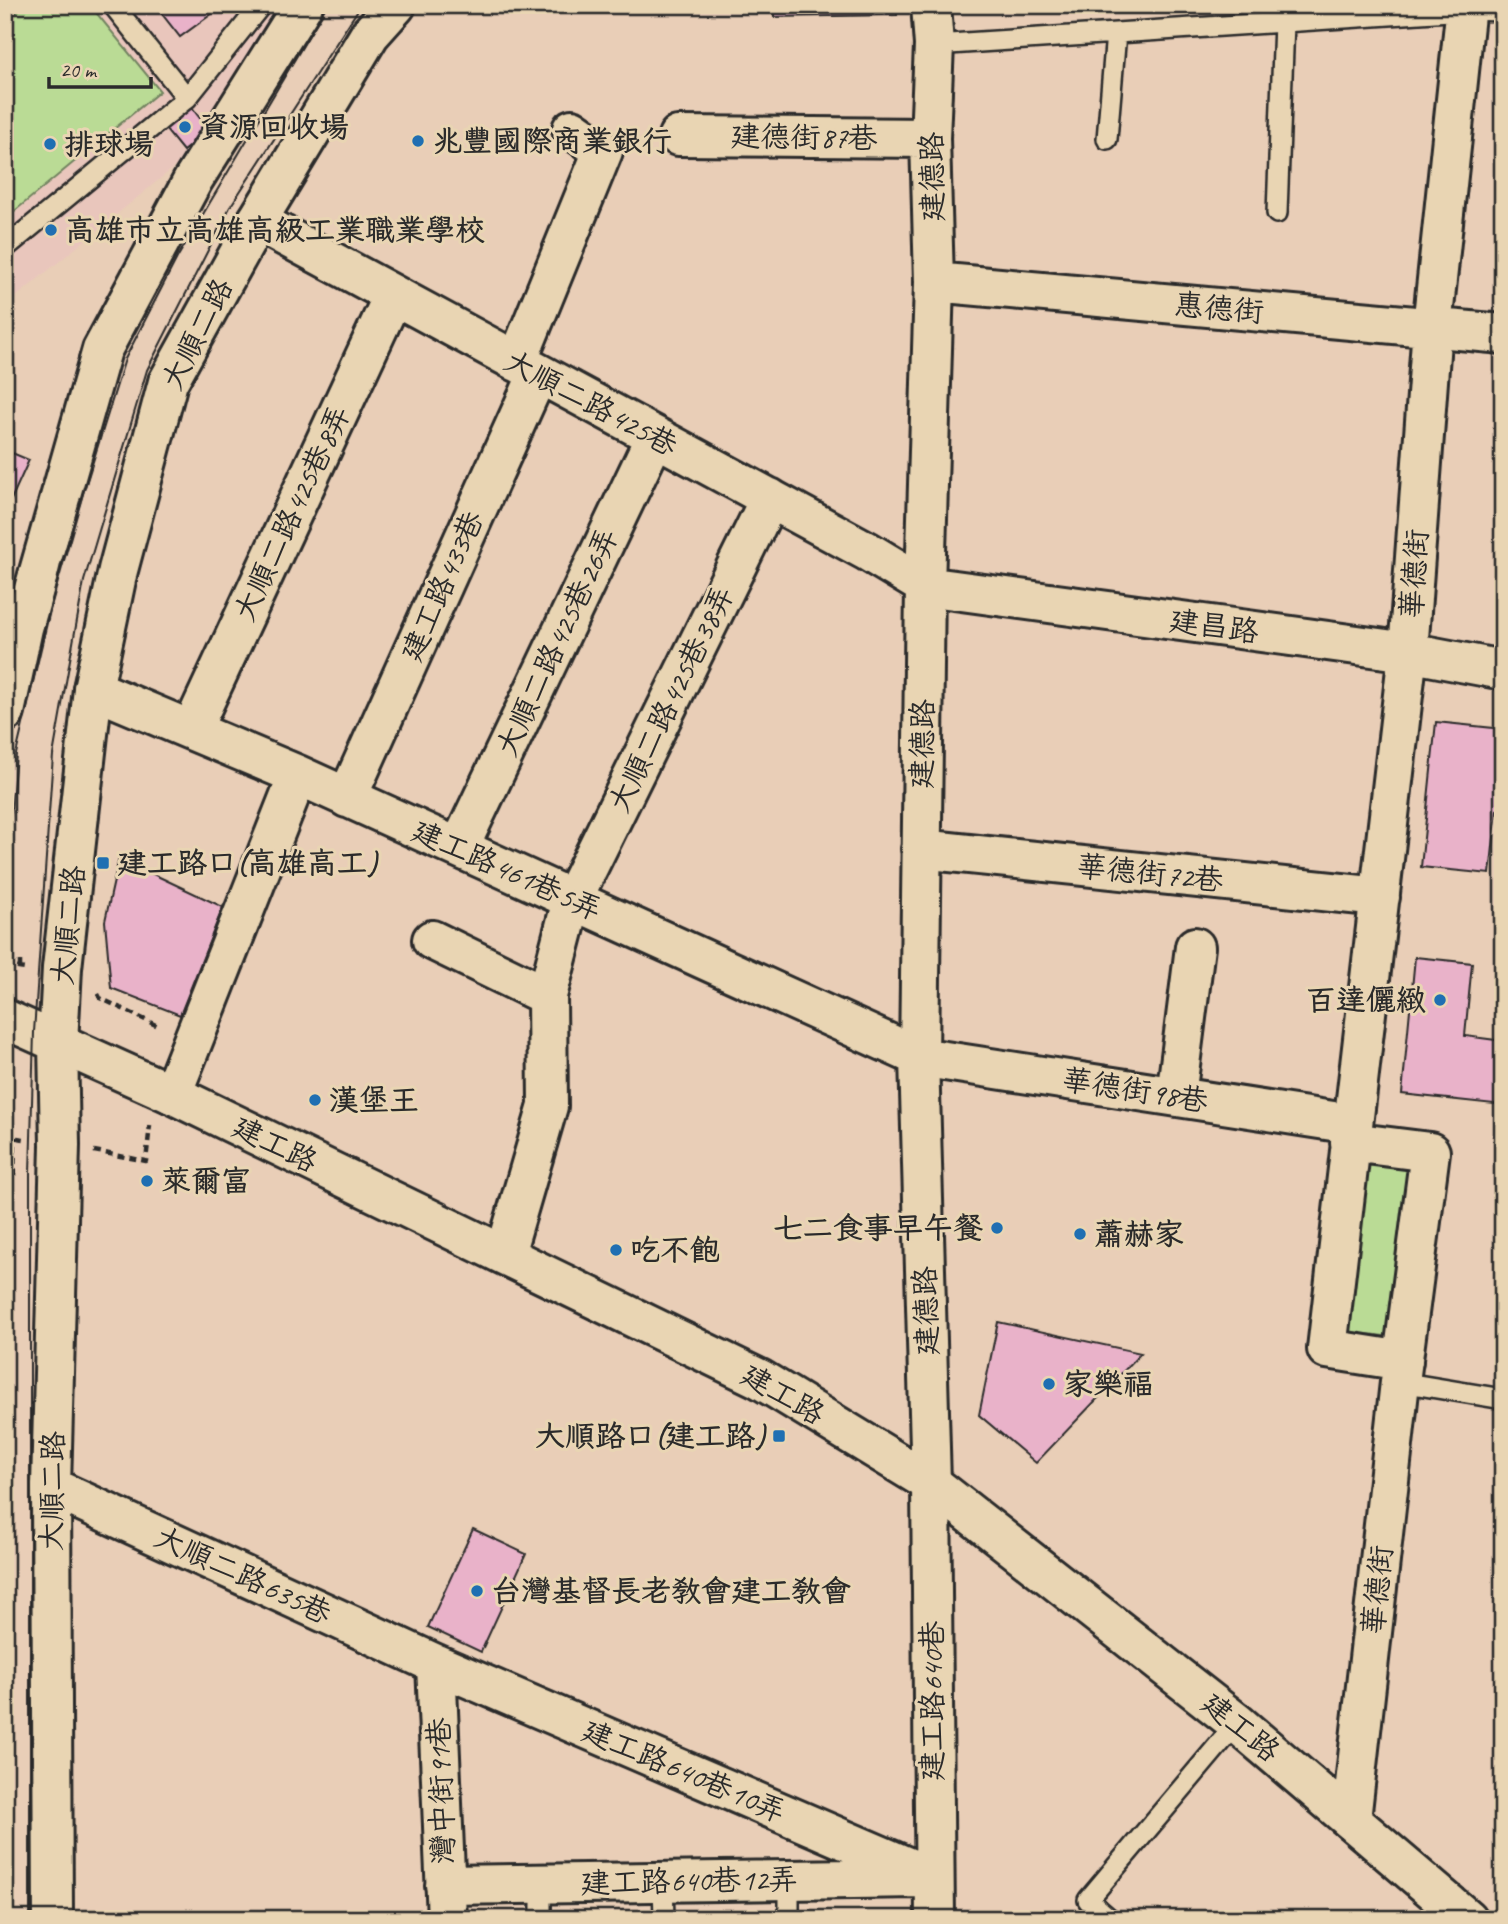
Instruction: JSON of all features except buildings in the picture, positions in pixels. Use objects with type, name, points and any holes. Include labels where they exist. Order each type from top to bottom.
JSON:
[{"type":"street","points":[[5,712],[23,628],[102,350],[193,180],[303,5]]},
{"type":"street","name":"大順二路","points":[[53,1919],[51,1487],[60,1145],[58,1043],[62,968],[93,689],[118,570],[168,382],[257,221],[370,34],[396,5]]},
{"type":"street","name":"建德路","points":[[930,1483],[919,1057],[925,586],[934,282],[930,138],[934,45],[931,5]]},
{"type":"street","name":"華德街","points":[[1401,1371],[1327,1349],[1408,652],[1432,327],[1465,8]]},
{"type":"street","name":"建工路433巷","points":[[347,797],[527,368],[603,150],[572,130]]},
{"type":"street","name":"建德街87巷","points":[[678,136],[930,138]]},
{"type":"street","name":"大順二路425巷","points":[[257,221],[769,498],[925,586]]},
{"type":"street","name":"惠德街","points":[[934,282],[1503,334]]},
{"type":"street","name":"大順二路425巷8弄","points":[[192,729],[393,296]]},
{"type":"street","name":"大順二路425巷26弄","points":[[459,848],[655,437]]},
{"type":"street","name":"大順二路425巷38弄","points":[[505,1254],[548,1105],[547,996],[572,900],[769,498]]},
{"type":"street","name":"建昌路","points":[[925,586],[1408,652],[1503,670]]},
{"type":"street","name":"建工路461巷5弄","points":[[93,689],[298,775],[919,1057]]},
{"type":"street","points":[[172,1094],[298,775]]},
{"type":"street","name":"華德街72巷","points":[[921,849],[1380,897]]},
{"type":"street","points":[[432,940],[547,996]]},
{"type":"street","points":[[1176,1096],[1195,947]]},
{"type":"street","name":"建工路","points":[[5,1019],[172,1094],[760,1379],[930,1483],[1237,1723],[1467,1919]]},
{"type":"street","name":"華德街98巷","points":[[919,1057],[1176,1096],[1351,1133]]},
{"type":"street","name":"華德街","points":[[1351,1133],[1430,1152],[1401,1371],[1351,1820]]},
{"type":"street","name":"建工路640巷","points":[[930,1483],[935,1919]]},
{"type":"street","name":"大順二路635巷","points":[[51,1487],[436,1664]]},
{"type":"street","name":"建工路640巷10弄","points":[[436,1664],[933,1878]]},
{"type":"street","name":"灣中街91巷","points":[[436,1664],[446,1902]]},
{"type":"street","name":"建工路640巷12弄","points":[[446,1902],[664,1900],[789,1880],[933,1878]]},
{"type":"lane","points":[[113,5],[187,98]]},
{"type":"lane","points":[[5,248],[187,98],[261,5]]},
{"type":"lane","points":[[934,45],[1465,8],[1503,11]]},
{"type":"lane","points":[[1277,212],[1284,22]]},
{"type":"lane","points":[[1107,139],[1116,33]]},
{"type":"lane","points":[[1401,1371],[1503,1399]]},
{"type":"lane","points":[[1110,1919],[1088,1900],[1237,1723]]},
{"type":"lane","points":[[789,1880],[789,1919]]},
{"type":"path","points":[[20,961],[20,968]]},
{"type":"path","points":[[14,1176],[15,1137]]},
{"type":"shaded area","name":"高雄市立高雄高級工業職業學校","points":[[5,5],[288,5],[189,155],[5,306]]},
{"type":"green space","name":"排球場","points":[[25,5],[90,5],[160,91],[5,219],[5,22]]},
{"type":"green space","points":[[1361,1154],[1413,1160],[1393,1337],[1341,1331]]},
{"type":"tram line","points":[[5,888],[16,754],[61,564],[125,359],[177,258],[327,5]]},
{"type":"tram line","points":[[30,1919],[30,1173],[34,1032],[53,755],[84,581],[147,370],[230,207],[361,5]]},
{"type":"place","name":"資源回收場","points":[[185,127]]},
{"type":"place","name":"兆豐國際商業銀行","points":[[418,141]]},
{"type":"place","name":"排球場","points":[[50,144]]},
{"type":"place","name":"高雄市立高雄高級工業職業學校","points":[[51,230]]},
{"type":"place","name":"建工路口(高雄高工)","points":[[103,863]]},
{"type":"place","name":"百達儷緻","points":[[1440,1000]]},
{"type":"place","name":"漢堡王","points":[[315,1100]]},
{"type":"place","name":"萊爾富","points":[[147,1181]]},
{"type":"place","name":"七二食事早午餐","points":[[997,1228]]},
{"type":"place","name":"蕭赫家","points":[[1080,1234]]},
{"type":"place","name":"吃不飽","points":[[616,1250]]},
{"type":"place","name":"家樂福","points":[[1049,1384]]},
{"type":"place","name":"大順路口(建工路)","points":[[779,1436]]},
{"type":"place","name":"台灣基督長老教會建工教會","points":[[477,1591]]}]
